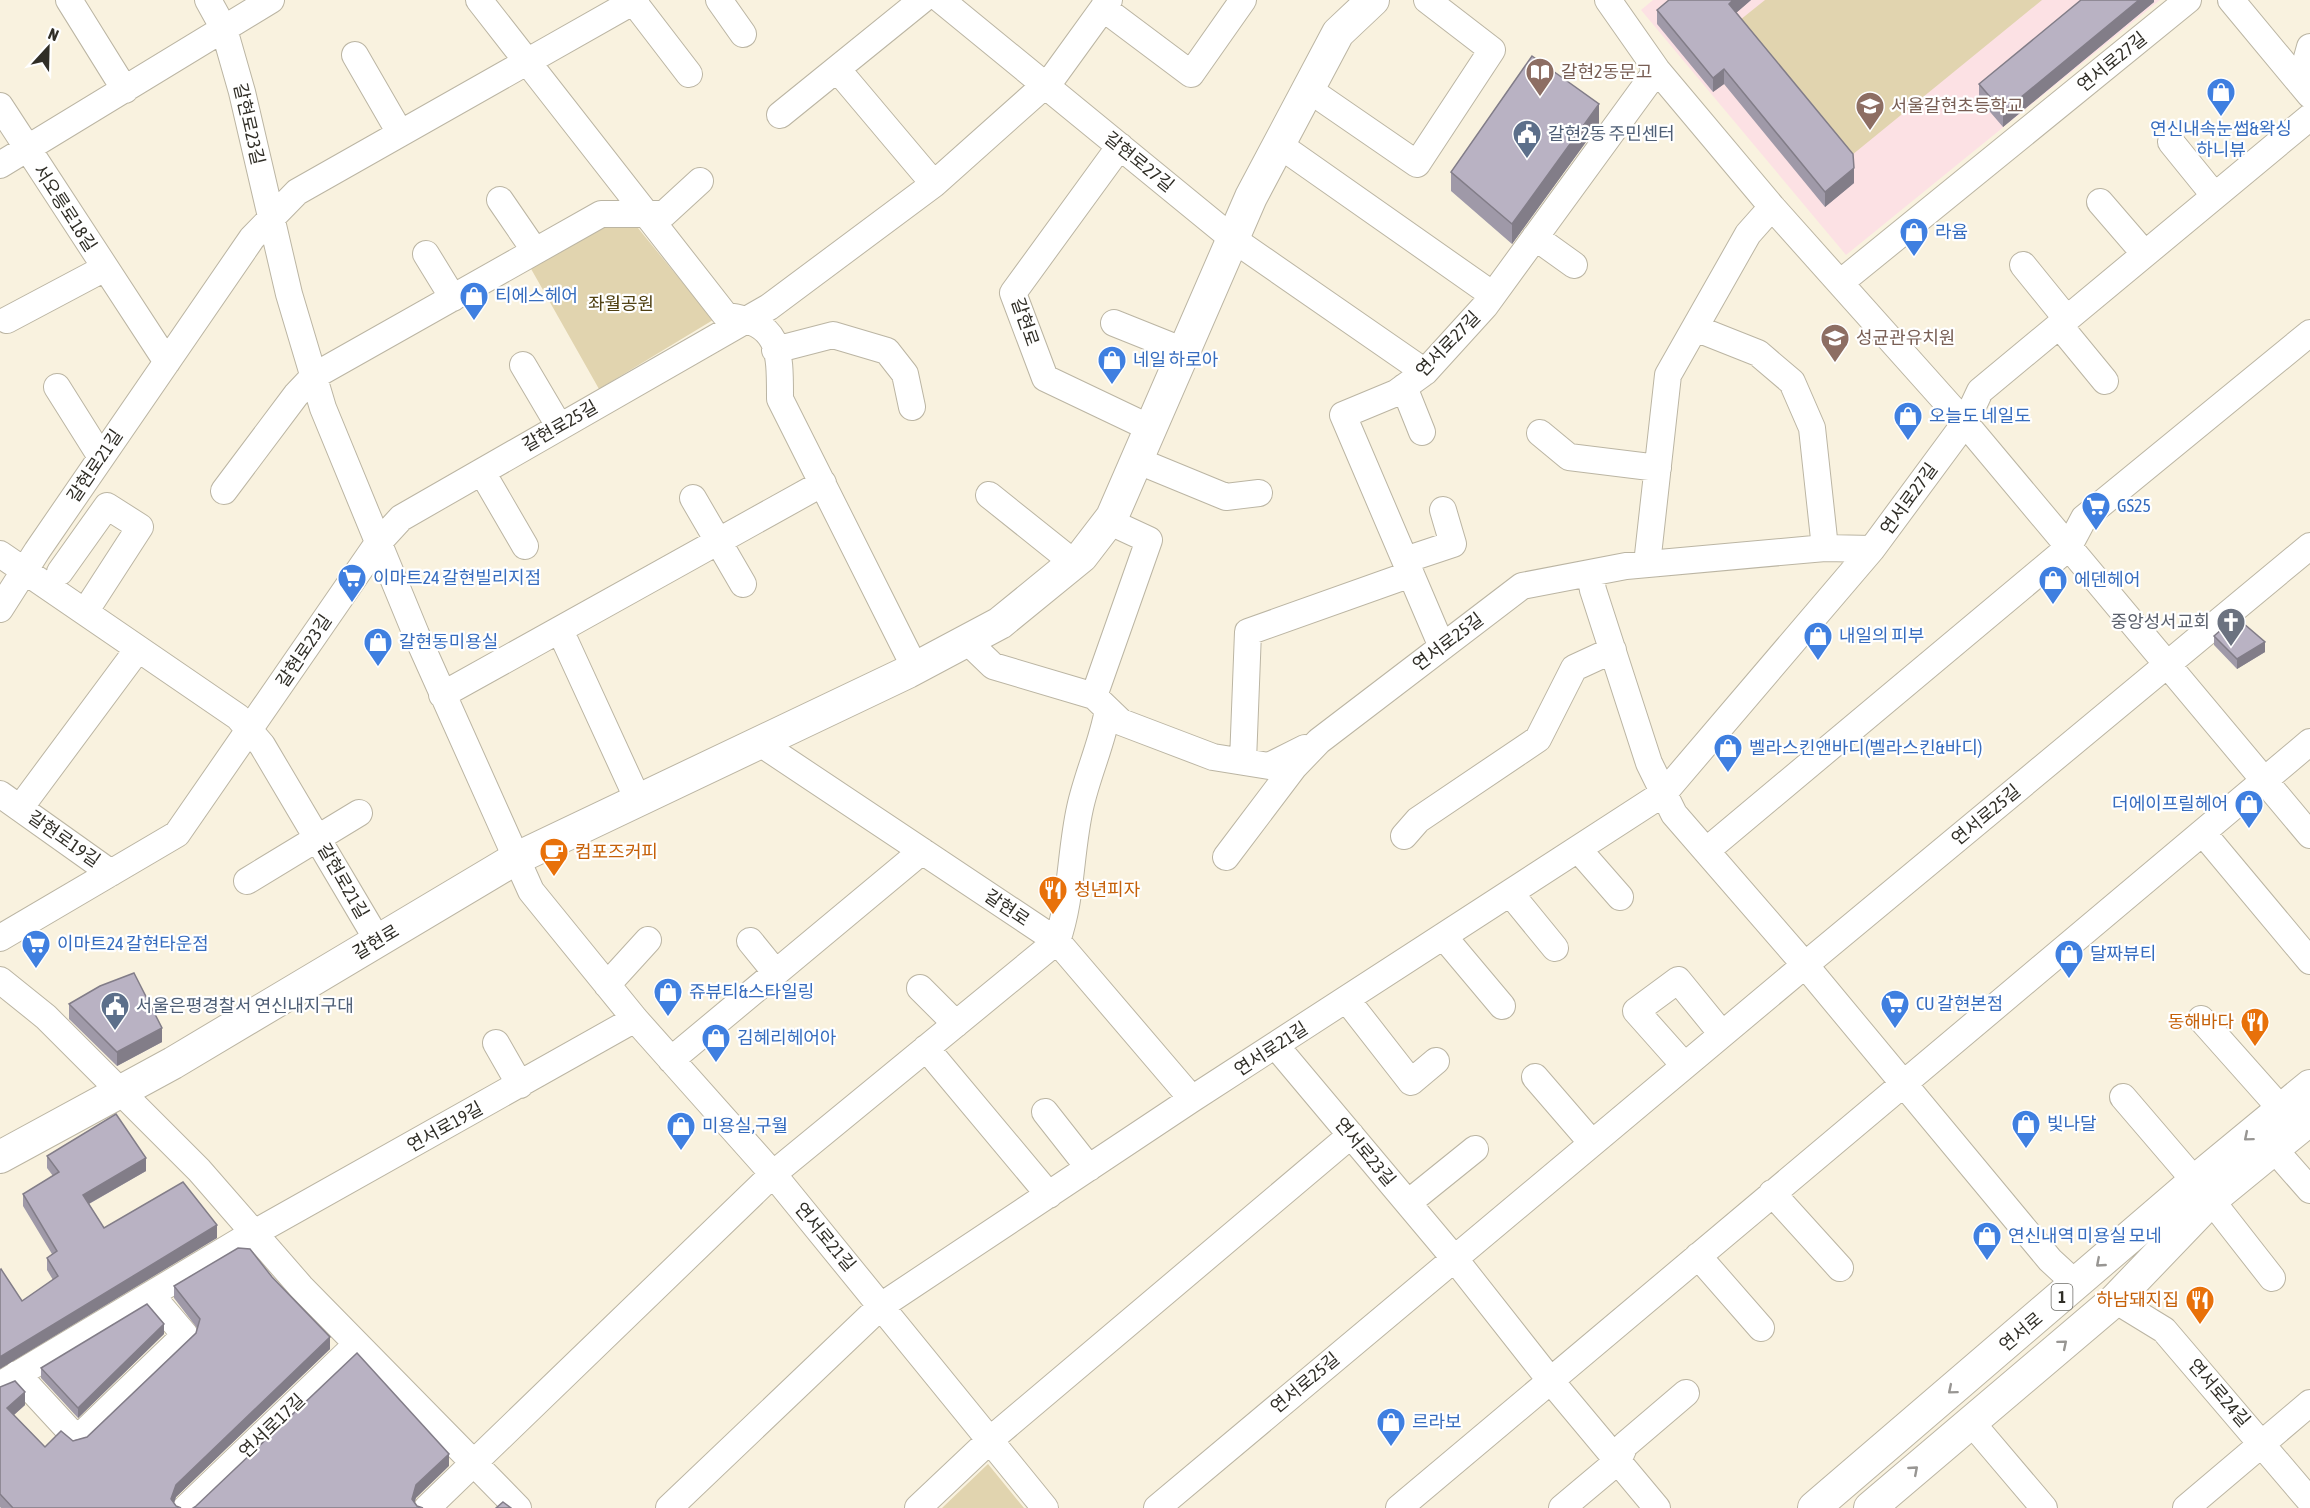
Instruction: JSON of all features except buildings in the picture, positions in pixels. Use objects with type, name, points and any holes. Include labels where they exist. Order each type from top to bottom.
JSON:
[{"type":"main road","name":"갈현로","points":[[0,1157],[173,1063],[515,859],[915,668],[1000,623],[1074,563],[1108,521],[1233,239],[1278,144],[1338,33],[1373,0]]},
{"type":"main road","name":"연서로","points":[[1870,1508],[2115,1300],[2203,1191],[2274,1149],[2310,1086]]},
{"type":"main road","name":"연서로","points":[[1814,1508],[2076,1284],[2203,1191],[2296,1114]]},
{"type":"street","points":[[69,0],[125,90]]},
{"type":"street","name":"갈현로23길","points":[[208,0],[224,29],[242,92],[289,294],[323,408],[442,695],[515,859]]},
{"type":"street","points":[[224,29],[272,0]]},
{"type":"street","points":[[478,0],[726,316],[748,318],[768,330],[780,362],[780,399],[915,668]]},
{"type":"street","points":[[719,0],[743,34]]},
{"type":"street","points":[[780,115],[922,0]]},
{"type":"street","name":"갈현로27길","points":[[940,0],[967,8],[1045,85],[1233,239]]},
{"type":"street","points":[[837,69],[934,184],[1045,85],[1106,4],[1191,74],[1243,0]]},
{"type":"street","points":[[1308,90],[1417,164],[1492,50],[1427,0]]},
{"type":"street","name":"연서로27길","points":[[1840,283],[2188,0]]},
{"type":"street","points":[[2230,0],[2305,89]]},
{"type":"street","points":[[167,362],[252,238],[297,192],[634,1],[689,74]]},
{"type":"street","points":[[1613,2],[1657,70],[1772,207],[1965,423],[2310,835]]},
{"type":"street","name":"서오릉로18길","points":[[0,165],[224,29]]},
{"type":"street","points":[[2305,89],[2310,48]]},
{"type":"street","points":[[355,55],[404,131]]},
{"type":"street","name":"연서로27길","points":[[1442,647],[1343,415],[1404,387],[1425,372],[1493,295],[1657,70]]},
{"type":"street","name":"서오릉로18길","points":[[0,106],[167,362]]},
{"type":"street","name":"연서로27길","points":[[1664,793],[1872,549],[1965,423],[1980,391],[2310,117]]},
{"type":"street","points":[[2170,142],[2214,195]]},
{"type":"street","points":[[1278,144],[1493,295]]},
{"type":"street","name":"갈현로","points":[[1120,146],[1013,293],[1045,378],[1150,429]]},
{"type":"street","points":[[224,491],[296,395],[314,376],[601,214],[645,212],[664,214],[700,181]]},
{"type":"street","name":"갈현로25길","points":[[378,543],[401,518],[769,307],[934,184]]},
{"type":"street","points":[[500,200],[535,251]]},
{"type":"street","points":[[2100,202],[2144,253]]},
{"type":"street","points":[[1647,564],[1668,375],[1748,234],[1772,207]]},
{"type":"street","points":[[1535,237],[1574,265]]},
{"type":"street","points":[[1233,239],[1425,372]]},
{"type":"street","points":[[426,254],[453,298]]},
{"type":"street","points":[[2023,265],[2105,381]]},
{"type":"street","name":"서오릉로18길","points":[[7,320],[105,268]]},
{"type":"street","points":[[1114,322],[1184,351]]},
{"type":"street","points":[[1695,328],[1758,353],[1792,382],[1812,429],[1825,548]]},
{"type":"street","points":[[1706,850],[2068,548],[2084,518],[2310,333]]},
{"type":"street","points":[[776,350],[833,335],[887,351],[906,374],[912,407]]},
{"type":"street","name":"갈현로21길","points":[[0,609],[26,572],[37,551],[167,362]]},
{"type":"street","points":[[523,365],[559,426]]},
{"type":"street","points":[[57,387],[101,457]]},
{"type":"street","points":[[1404,387],[1422,432]]},
{"type":"street","points":[[1540,433],[1569,457],[1658,468]]},
{"type":"street","points":[[1136,460],[1226,497],[1259,493]]},
{"type":"street","points":[[482,472],[525,546]]},
{"type":"street","points":[[442,695],[823,483]]},
{"type":"street","points":[[989,495],[1074,563]]},
{"type":"street","points":[[693,498],[743,584]]},
{"type":"street","points":[[60,572],[107,506],[140,527],[85,612]]},
{"type":"street","points":[[1243,761],[1248,632],[1408,567],[1453,544],[1443,510]]},
{"type":"street","points":[[427,1508],[773,1174],[1057,941],[1065,918],[1080,807],[1104,737],[1101,703],[1149,540],[1108,521]]},
{"type":"street","name":"갈현로23길","points":[[250,730],[378,543]]},
{"type":"street","points":[[2167,665],[2310,546]]},
{"type":"street","name":"연서로25길","points":[[1319,741],[1522,586],[1647,564],[1825,548],[1872,549]]},
{"type":"street","name":"갈현로21길","points":[[0,554],[238,717],[262,745],[378,941]]},
{"type":"street","points":[[1590,573],[1649,763],[1674,814],[1904,1083],[2050,1260],[2076,1284]]},
{"type":"street","points":[[560,630],[638,801]]},
{"type":"street","points":[[967,641],[993,666],[1101,703],[1121,722],[1213,757],[1269,766],[1319,741]]},
{"type":"street","points":[[10,801],[138,649]]},
{"type":"street","points":[[1404,836],[1418,820],[1538,739],[1574,668],[1613,650]]},
{"type":"street","name":"연서로25길","points":[[1592,1143],[2167,665]]},
{"type":"street","points":[[111,873],[177,834],[250,730]]},
{"type":"street","points":[[1226,857],[1294,767],[1319,741]]},
{"type":"street","points":[[1399,1508],[2310,742]]},
{"type":"street","name":"갈현로","points":[[760,743],[1057,941]]},
{"type":"street","name":"연서로21길","points":[[1192,1099],[1664,793]]},
{"type":"street","name":"갈현로19길","points":[[0,938],[111,873],[10,801]]},
{"type":"street","points":[[247,881],[316,837],[359,813]]},
{"type":"street","points":[[2203,833],[2310,960]]},
{"type":"street","points":[[1578,849],[1620,897]]},
{"type":"street","points":[[670,1060],[922,851]]},
{"type":"street","name":"연서로21길","points":[[515,859],[531,891],[607,985],[670,1060],[773,1174],[1045,1508]]},
{"type":"street","points":[[1510,893],[1555,948]]},
{"type":"street","points":[[1444,937],[1502,1006]]},
{"type":"street","points":[[607,985],[648,940]]},
{"type":"street","points":[[750,941],[776,972]]},
{"type":"street","points":[[669,1508],[881,1306],[1192,1099],[1057,941]]},
{"type":"street","points":[[0,980],[46,1017],[199,1170],[301,1287],[518,1508]]},
{"type":"street","points":[[1684,1065],[1636,1011],[1678,980],[1722,1034]]},
{"type":"street","points":[[920,988],[956,1024]]},
{"type":"street","points":[[1347,1000],[1411,1082],[1436,1061]]},
{"type":"street","name":"연서로19길","points":[[255,1234],[635,1019]]},
{"type":"street","points":[[2201,1019],[2296,1114]]},
{"type":"street","points":[[496,1043],[520,1085]]},
{"type":"street","name":"연서로23길","points":[[1276,1046],[1454,1258],[1550,1380],[1657,1508]]},
{"type":"street","points":[[926,1048],[1049,1195]]},
{"type":"street","points":[[1454,1258],[1592,1143],[1535,1077]]},
{"type":"street","points":[[2123,1097],[2203,1191],[2272,1278]]},
{"type":"street","points":[[1045,1112],[1089,1168]]},
{"type":"street","points":[[918,1508],[990,1440],[1351,1135]]},
{"type":"street","points":[[1408,1203],[1474,1149]]},
{"type":"street","points":[[2274,1149],[2310,1190]]},
{"type":"street","points":[[1772,1193],[1840,1269]]},
{"type":"street","points":[[151,1295],[186,1335],[77,1439],[9,1379],[151,1295],[255,1234]]},
{"type":"street","points":[[1698,1256],[1761,1329]]},
{"type":"street","name":"연서로25길","points":[[1157,1508],[1454,1258]]},
{"type":"street","name":"연서로24길","points":[[2115,1300],[2164,1330],[2262,1442],[2310,1501]]},
{"type":"street","name":"연서로17길","points":[[186,1508],[357,1344]]},
{"type":"street","points":[[1562,1508],[1618,1461],[1625,1445],[1686,1393]]},
{"type":"street","points":[[2186,1508],[2310,1403]]},
{"type":"street","points":[[1971,1422],[2044,1508]]},
{"type":"shaded area","name":"서울갈현초등학교","points":[[1653,0],[2160,0],[1846,255],[1641,10]]},
{"type":"green space","points":[[1765,0],[2042,0],[1852,155],[1740,20]]},
{"type":"green space","name":"좌월공원","points":[[605,223],[638,228],[713,320],[599,389],[530,267]]},
{"type":"green space","points":[[988,1464],[1024,1508],[942,1508]]},
{"type":"place","name":"갈현2동문고","points":[[1540,98]]},
{"type":"place","name":"연신내속눈썹&왁싱 하니뷰","points":[[2221,118]]},
{"type":"place","name":"서울갈현초등학교","points":[[1870,132]]},
{"type":"place","name":"갈현2동 주민센터","points":[[1527,160]]},
{"type":"place","name":"라윰","points":[[1914,258]]},
{"type":"place","name":"티에스헤어","points":[[474,322]]},
{"type":"place","name":"성균관유치원","points":[[1835,364]]},
{"type":"place","name":"네일 하로아","points":[[1112,386]]},
{"type":"place","name":"오늘도 네일도","points":[[1908,442]]},
{"type":"place","name":"GS25","points":[[2096,532]]},
{"type":"place","name":"이마트24 갈현빌리지점","points":[[352,604]]},
{"type":"place","name":"에덴헤어","points":[[2053,606]]},
{"type":"place","name":"중앙성서교회","points":[[2231,648]]},
{"type":"place","name":"내일의 피부","points":[[1818,662]]},
{"type":"place","name":"갈현동미용실","points":[[378,668]]},
{"type":"place","name":"벨라스킨앤바디(벨라스킨&바디)","points":[[1728,774]]},
{"type":"place","name":"더에이프릴헤어","points":[[2249,830]]},
{"type":"place","name":"컴포즈커피","points":[[554,878]]},
{"type":"place","name":"청년피자","points":[[1053,916]]},
{"type":"place","name":"이마트24 갈현타운점","points":[[36,970]]},
{"type":"place","name":"달짜뷰티","points":[[2069,980]]},
{"type":"place","name":"쥬뷰티&스타일링","points":[[668,1018]]},
{"type":"place","name":"CU 갈현본점","points":[[1895,1030]]},
{"type":"place","name":"서울은평경찰서 연신내지구대","points":[[115,1032]]},
{"type":"place","name":"동해바다","points":[[2255,1048]]},
{"type":"place","name":"김혜리헤어아","points":[[716,1064]]},
{"type":"place","name":"빛나달","points":[[2026,1150]]},
{"type":"place","name":"미용실,구월","points":[[681,1152]]},
{"type":"place","name":"연신내역 미용실 모네","points":[[1987,1262]]},
{"type":"place","name":"하남돼지집","points":[[2200,1326]]},
{"type":"place","name":"르라보","points":[[1391,1448]]}]
